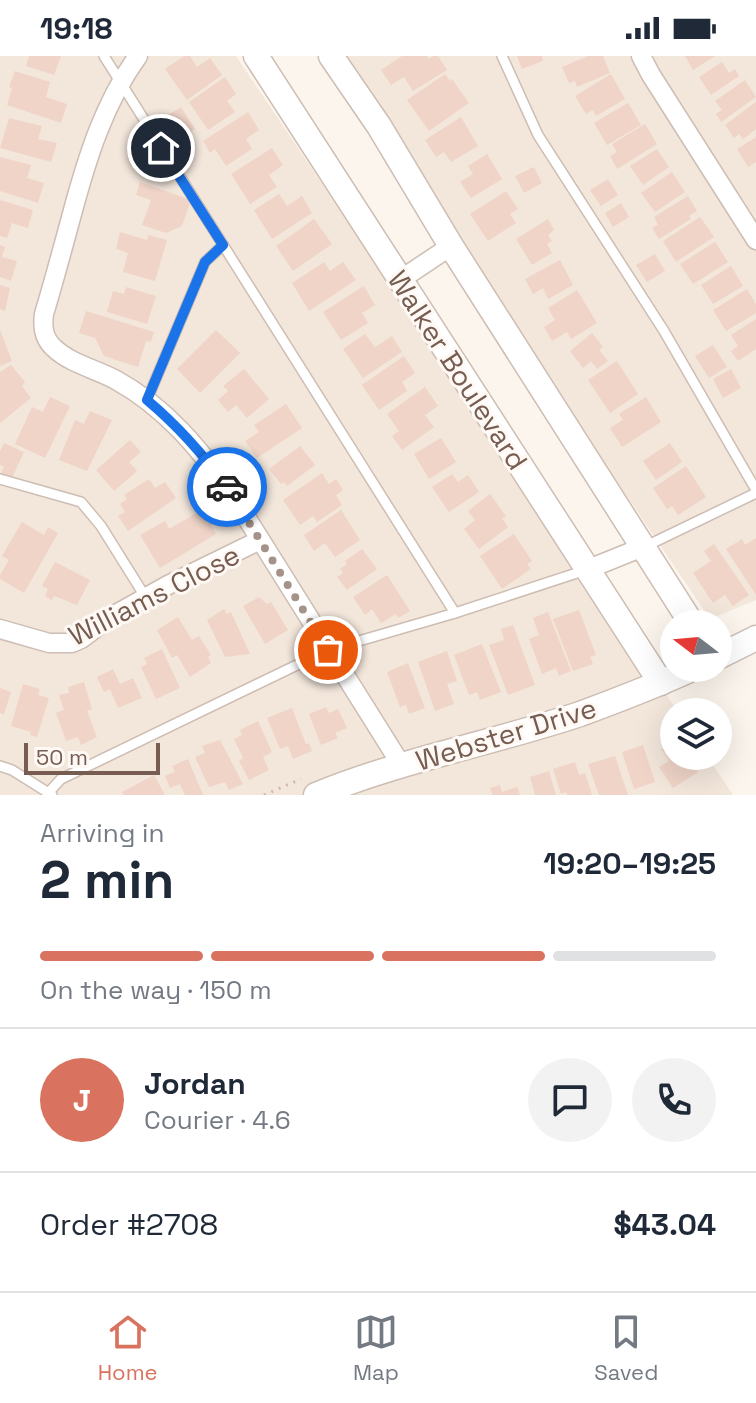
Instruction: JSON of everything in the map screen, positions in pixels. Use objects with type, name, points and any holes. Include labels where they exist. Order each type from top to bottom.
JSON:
[{"type":"street","points":[[138,56],[120,84],[95,136],[44,314],[43,330],[57,351],[114,379],[147,400],[206,458],[402,766]]},
{"type":"street","name":"Walker Boulevard","points":[[256,56],[661,683]]},
{"type":"street","points":[[331,56],[379,126],[451,246],[683,610]]},
{"type":"street","points":[[641,56],[756,240]]},
{"type":"street","points":[[400,280],[451,246]]},
{"type":"street","name":"Williams Close","points":[[0,629],[49,643],[72,643],[109,618],[260,540]]},
{"type":"street","points":[[586,570],[643,547]]},
{"type":"street","points":[[732,650],[756,638]]},
{"type":"street","name":"Webster Drive","points":[[316,795],[402,766],[579,714],[661,683]]},
{"type":"lane","points":[[104,56],[455,613]]},
{"type":"lane","points":[[502,56],[538,135],[657,320],[756,492],[643,547]]},
{"type":"lane","points":[[147,400],[205,262],[223,245]]},
{"type":"lane","points":[[0,479],[81,502],[101,526],[146,598]]},
{"type":"lane","points":[[0,766],[50,794],[61,779],[328,650],[586,570]]},
{"type":"shaded area","points":[[0,56],[236,56],[669,698],[660,698],[660,770],[716,770],[733,795],[0,795]]},
{"type":"shaded area","points":[[329,56],[756,56],[756,600],[732,610],[704,610]]},
{"type":"building","points":[[29,56],[61,56],[54,75],[26,66]]},
{"type":"building","points":[[184,56],[190,56],[197,67],[210,58],[222,75],[187,100],[165,69]]},
{"type":"building","points":[[402,56],[427,56],[429,59],[438,56],[447,70],[413,91],[404,77],[391,85],[381,70]]},
{"type":"building","points":[[517,56],[542,56],[543,61],[522,69]]},
{"type":"building","points":[[588,56],[603,56],[610,73],[577,87],[575,81],[569,83],[562,67]]},
{"type":"building","points":[[685,56],[715,56],[693,70]]},
{"type":"building","points":[[722,62],[729,73],[735,69],[739,76],[711,95],[699,77]]},
{"type":"building","points":[[15,71],[50,82],[46,97],[67,104],[61,123],[7,105]]},
{"type":"building","points":[[445,74],[469,103],[429,131],[407,100]]},
{"type":"building","points":[[611,74],[625,99],[596,116],[593,110],[586,114],[575,96]]},
{"type":"building","points":[[225,77],[236,94],[227,101],[235,112],[208,130],[189,102]]},
{"type":"building","points":[[745,80],[756,97],[721,122],[716,114],[722,110],[715,101]]},
{"type":"building","points":[[756,102],[756,129],[743,139],[739,134],[734,138],[725,125]]},
{"type":"building","points":[[628,103],[641,125],[607,145],[594,123]]},
{"type":"building","points":[[181,107],[195,129],[175,141],[161,119]]},
{"type":"building","points":[[248,112],[259,130],[246,139],[252,149],[226,166],[215,149],[210,153],[203,141]]},
{"type":"building","points":[[461,117],[478,146],[451,162],[444,152],[436,157],[425,140]]},
{"type":"building","points":[[9,118],[42,126],[38,139],[57,143],[51,162],[0,148]]},
{"type":"building","points":[[645,124],[657,144],[617,169],[610,156],[617,152],[612,144]]},
{"type":"building","points":[[756,137],[756,162],[748,167],[737,149]]},
{"type":"building","points":[[272,148],[283,165],[269,175],[277,187],[250,204],[231,174]]},
{"type":"building","points":[[657,149],[669,167],[643,185],[630,166]]},
{"type":"building","points":[[487,154],[502,179],[471,198],[460,182],[473,174],[468,166]]},
{"type":"building","points":[[0,157],[31,165],[27,178],[44,183],[38,203],[0,191]]},
{"type":"building","points":[[534,167],[542,183],[524,193],[515,176]]},
{"type":"building","points":[[672,172],[685,192],[655,212],[641,193]]},
{"type":"building","points":[[608,179],[618,195],[601,206],[590,190]]},
{"type":"building","points":[[140,182],[191,200],[182,226],[166,233],[142,225],[151,200],[136,195]]},
{"type":"building","points":[[506,191],[518,209],[510,214],[516,223],[488,241],[470,214]]},
{"type":"building","points":[[279,194],[287,206],[302,196],[312,213],[272,239],[254,210]]},
{"type":"building","points":[[688,196],[697,211],[689,216],[691,219],[659,239],[652,228],[658,225],[654,217]]},
{"type":"building","points":[[0,200],[33,210],[28,228],[12,223],[7,238],[0,236]]},
{"type":"building","points":[[621,203],[629,217],[613,227],[605,213]]},
{"type":"building","points":[[700,217],[714,237],[676,262],[663,241]]},
{"type":"building","points":[[314,219],[332,244],[293,271],[276,246]]},
{"type":"building","points":[[548,219],[554,230],[548,235],[552,241],[547,244],[552,253],[532,265],[516,239]]},
{"type":"building","points":[[120,232],[147,240],[148,235],[167,240],[155,281],[123,272],[128,253],[116,249]]},
{"type":"building","points":[[715,242],[728,262],[693,284],[680,264]]},
{"type":"building","points":[[0,245],[5,247],[2,257],[17,261],[11,281],[0,277]]},
{"type":"building","points":[[655,254],[665,271],[647,282],[636,265]]},
{"type":"building","points":[[560,260],[573,285],[548,299],[543,288],[533,294],[525,279]]},
{"type":"building","points":[[324,262],[330,271],[343,262],[356,280],[309,311],[292,283]]},
{"type":"building","points":[[731,266],[743,286],[713,304],[701,285]]},
{"type":"building","points":[[0,285],[10,288],[5,311],[0,309]]},
{"type":"building","points":[[364,286],[375,305],[362,313],[368,323],[341,340],[323,312]]},
{"type":"building","points":[[126,287],[156,296],[147,324],[107,312],[113,291],[124,294]]},
{"type":"building","points":[[747,289],[756,304],[756,313],[726,331],[713,310]]},
{"type":"building","points":[[577,290],[597,323],[571,339],[567,332],[552,341],[544,327],[555,320],[548,308]]},
{"type":"building","points":[[86,311],[154,332],[151,342],[146,341],[138,367],[104,356],[95,338],[79,333]]},
{"type":"building","points":[[756,319],[756,349],[738,361],[731,351],[738,346],[731,335]]},
{"type":"building","points":[[0,330],[12,361],[0,366]]},
{"type":"building","points":[[216,330],[240,353],[200,393],[177,369]]},
{"type":"building","points":[[592,333],[603,347],[599,350],[608,361],[597,369],[591,361],[583,368],[570,351]]},
{"type":"building","points":[[365,334],[375,347],[392,336],[402,352],[363,378],[343,349]]},
{"type":"building","points":[[713,345],[727,367],[709,378],[695,356]]},
{"type":"building","points":[[404,356],[415,373],[402,382],[407,391],[379,410],[362,385]]},
{"type":"building","points":[[617,361],[638,394],[610,413],[588,380]]},
{"type":"building","points":[[11,365],[25,382],[22,386],[31,398],[0,423],[0,372]]},
{"type":"building","points":[[244,369],[269,399],[247,418],[236,405],[228,412],[218,400],[228,391],[223,386]]},
{"type":"building","points":[[731,369],[741,388],[723,398],[713,379]]},
{"type":"building","points":[[425,387],[438,406],[425,415],[434,427],[402,450],[392,436],[399,431],[387,414]]},
{"type":"building","points":[[50,397],[70,406],[45,458],[15,444],[32,407],[43,412]]},
{"type":"building","points":[[646,397],[661,422],[622,447],[610,428],[623,420],[619,414]]},
{"type":"building","points":[[286,404],[302,428],[257,458],[245,441],[259,432],[254,425]]},
{"type":"building","points":[[90,411],[112,420],[87,471],[59,460],[75,420],[84,424]]},
{"type":"building","points":[[441,438],[456,462],[429,479],[414,454]]},
{"type":"building","points":[[130,440],[141,452],[129,462],[137,471],[114,491],[96,470]]},
{"type":"building","points":[[4,443],[24,452],[12,478],[1,473],[4,467],[0,465],[0,451]]},
{"type":"building","points":[[670,443],[682,462],[656,480],[643,461]]},
{"type":"building","points":[[300,446],[315,465],[287,486],[284,482],[281,484],[269,469]]},
{"type":"building","points":[[686,466],[706,497],[678,515],[672,506],[667,509],[653,488]]},
{"type":"building","points":[[322,473],[329,484],[336,479],[343,490],[336,495],[342,505],[317,522],[313,516],[300,525],[283,500]]},
{"type":"building","points":[[452,474],[458,482],[468,475],[479,492],[449,512],[432,487]]},
{"type":"building","points":[[149,479],[155,488],[165,482],[176,498],[128,531],[118,516],[125,512],[120,504],[127,499],[124,495]]},
{"type":"building","points":[[490,494],[506,516],[502,518],[508,527],[479,549],[464,529],[475,520],[468,511]]},
{"type":"building","points":[[202,510],[216,534],[160,568],[140,535],[165,521],[169,529]]},
{"type":"building","points":[[341,510],[360,540],[335,557],[325,543],[314,551],[304,535]]},
{"type":"building","points":[[22,522],[44,535],[48,527],[58,533],[24,593],[0,579],[9,560],[2,556]]},
{"type":"building","points":[[514,534],[532,561],[527,564],[531,569],[502,589],[480,556]]},
{"type":"building","points":[[756,538],[756,595],[726,549],[742,539],[745,545]]},
{"type":"building","points":[[714,544],[749,595],[733,606],[725,595],[713,603],[693,573],[711,561],[704,551]]},
{"type":"building","points":[[362,549],[377,569],[347,590],[337,577],[343,573],[340,569],[347,564],[345,561]]},
{"type":"building","points":[[55,562],[90,580],[77,605],[54,596],[52,600],[45,596],[48,589],[42,586]]},
{"type":"building","points":[[387,575],[410,611],[398,618],[396,614],[381,623],[372,609],[365,615],[353,597]]},
{"type":"building","points":[[259,597],[267,604],[271,602],[288,630],[265,644],[243,606]]},
{"type":"building","points":[[224,609],[227,614],[231,612],[250,654],[225,657],[207,620]]},
{"type":"building","points":[[579,610],[596,655],[590,657],[593,664],[573,671],[553,619]]},
{"type":"building","points":[[548,612],[571,671],[559,676],[556,668],[542,674],[529,639],[539,635],[533,618]]},
{"type":"building","points":[[178,617],[192,640],[199,636],[211,655],[208,657],[211,663],[190,677],[177,655],[172,658],[157,630]]},
{"type":"building","points":[[513,625],[535,685],[508,695],[489,645],[504,640],[501,629]]},
{"type":"building","points":[[482,644],[501,692],[480,700],[477,692],[469,695],[454,655]]},
{"type":"building","points":[[162,649],[180,688],[156,699],[141,667],[147,664],[144,658]]},
{"type":"building","points":[[447,651],[457,681],[447,684],[454,704],[435,711],[418,662]]},
{"type":"building","points":[[408,663],[425,708],[409,714],[406,705],[400,707],[387,672]]},
{"type":"building","points":[[113,669],[120,684],[133,678],[142,698],[118,708],[110,689],[104,692],[97,677]]},
{"type":"building","points":[[84,682],[92,709],[87,711],[97,737],[81,745],[78,737],[66,741],[56,713],[64,710],[59,695],[69,693],[68,687]]},
{"type":"building","points":[[23,684],[40,689],[38,695],[49,698],[37,737],[11,726]]},
{"type":"building","points":[[0,688],[11,692],[4,714],[0,713]]},
{"type":"building","points":[[326,707],[329,713],[338,709],[347,728],[335,733],[338,738],[321,745],[309,714]]},
{"type":"building","points":[[292,708],[306,744],[309,743],[312,751],[293,759],[288,746],[280,749],[267,718]]},
{"type":"building","points":[[258,721],[272,752],[263,757],[269,770],[249,780],[239,761],[243,758],[234,739],[242,735],[240,730]]},
{"type":"building","points":[[220,740],[243,784],[229,790],[225,782],[209,787],[195,757],[205,753],[202,746]]},
{"type":"building","points":[[643,745],[655,782],[634,789],[622,752]]},
{"type":"building","points":[[615,756],[628,795],[599,795],[588,764]]},
{"type":"building","points":[[188,759],[203,795],[185,795],[180,784],[170,788],[165,776],[175,772],[172,766]]},
{"type":"building","points":[[575,762],[579,775],[585,773],[592,795],[561,794],[553,769]]},
{"type":"building","points":[[661,770],[697,770],[698,772],[673,788]]},
{"type":"building","points":[[549,771],[556,795],[535,795],[530,777]]},
{"type":"building","points":[[154,775],[165,795],[124,795],[122,792]]},
{"type":"building","points":[[500,785],[502,792],[517,787],[520,795],[493,795],[490,788]]},
{"type":"way so far","points":[[227,487],[328,650]]},
{"type":"route","points":[[161,148],[223,245],[205,262],[147,400],[185,434],[227,487]]}]
